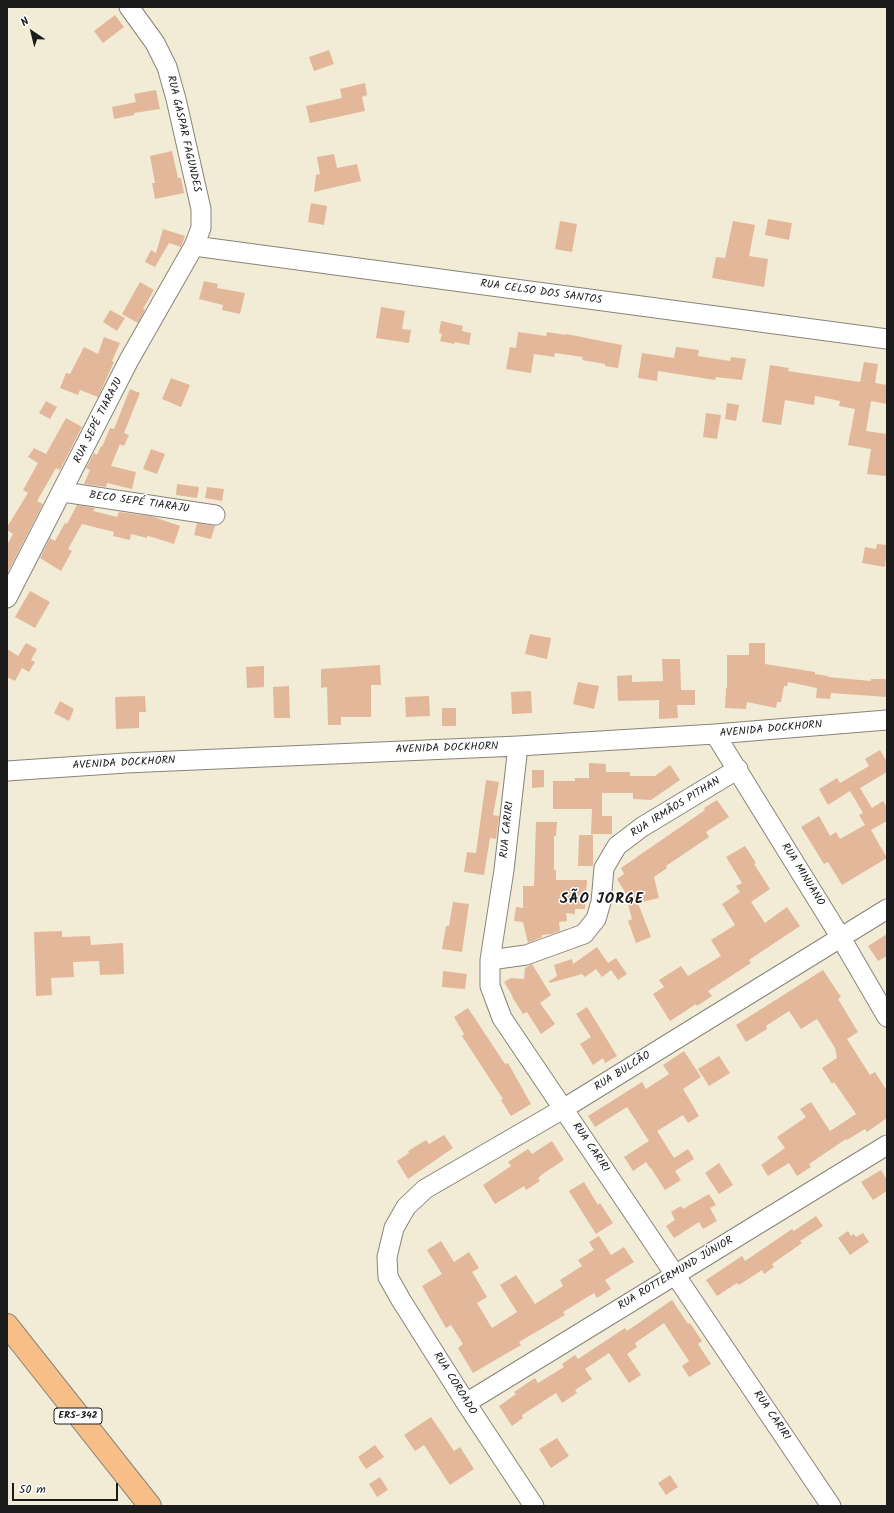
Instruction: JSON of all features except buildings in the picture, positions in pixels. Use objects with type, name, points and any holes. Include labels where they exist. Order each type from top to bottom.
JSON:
[{"type":"main road","name":"ERS-342","points":[[7,1325],[150,1506]]},
{"type":"street","name":"RUA GASPAR FAGUNDES","points":[[129,7],[155,43],[167,67],[176,99],[201,209],[201,228],[194,246]]},
{"type":"street","name":"RUA CELSO DOS SANTOS","points":[[194,246],[887,339]]},
{"type":"street","name":"RUA SEPÉ TIARAJU","points":[[7,598],[63,492],[129,360],[194,246]]},
{"type":"street","name":"BECO SEPÉ TIARAJU","points":[[63,492],[215,514]]},
{"type":"street","name":"AVENIDA DOCKHORN","points":[[7,770],[518,746],[715,734],[887,720]]},
{"type":"street","name":"RUA MINUANO","points":[[715,734],[841,938],[887,1017]]},
{"type":"street","name":"RUA CARIRI","points":[[518,746],[504,870],[490,960],[490,986],[502,1018],[831,1506]]},
{"type":"street","name":"RUA IRMÃOS PITHAN","points":[[490,960],[526,955],[584,934],[596,919],[601,902],[604,868],[617,846],[642,827],[738,769]]},
{"type":"street","name":"RUA BULCÃO","points":[[387,1257],[394,1228],[406,1208],[426,1189],[563,1109],[887,909]]},
{"type":"street","name":"RUA ROTTERMUND JÚNIOR","points":[[466,1403],[887,1145]]},
{"type":"street","name":"RUA COROADO","points":[[387,1257],[388,1277],[401,1300],[466,1403],[534,1506]]},
{"type":"district","name":"SÃO JORGE","points":[[602,900]]}]
